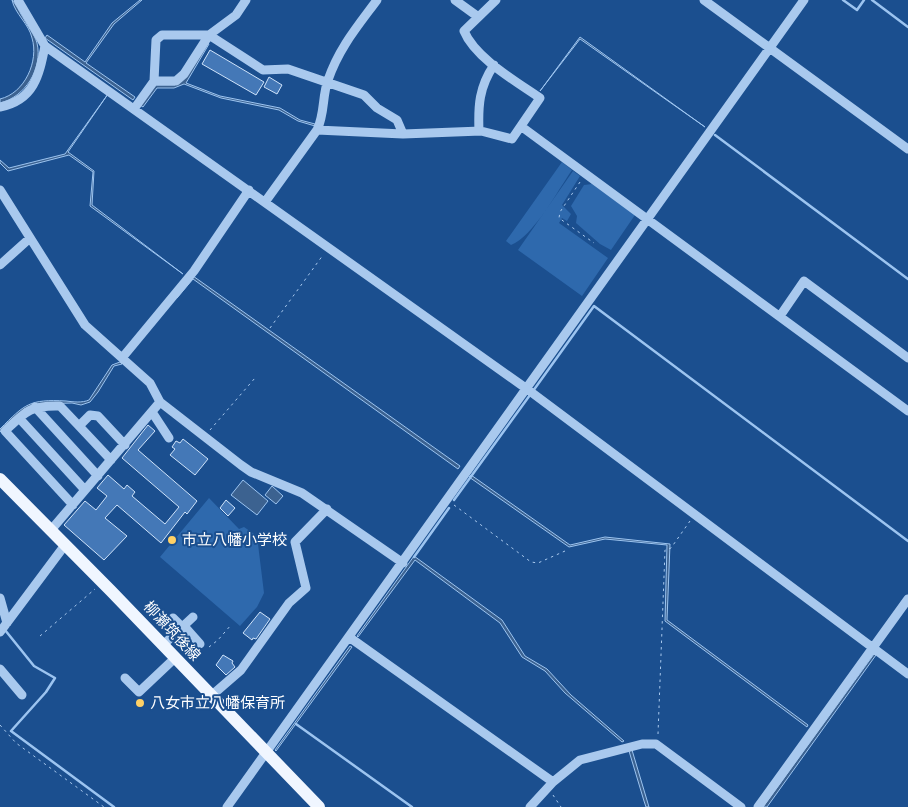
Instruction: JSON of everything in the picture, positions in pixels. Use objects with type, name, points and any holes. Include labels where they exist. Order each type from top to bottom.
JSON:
[{"type":"main road","name":"柳瀬筑後線","points":[[0,479],[104,580],[163,646],[319,807]]},
{"type":"street","points":[[18,0],[45,46],[527,389],[908,674]]},
{"type":"street","points":[[154,82],[176,81],[184,74],[209,36],[236,15],[246,0]]},
{"type":"street","points":[[265,202],[317,130],[327,83],[339,50],[376,0]]},
{"type":"street","points":[[455,0],[477,16]]},
{"type":"street","points":[[317,130],[403,134],[479,131],[512,139],[540,98],[494,65],[467,39],[464,31],[477,16],[496,0]]},
{"type":"street","points":[[704,0],[908,149]]},
{"type":"street","points":[[227,807],[804,0]]},
{"type":"street","points":[[134,108],[154,82],[156,40],[162,35],[209,36],[263,70],[288,69],[364,95],[377,108],[397,120],[403,134]]},
{"type":"street","points":[[0,107],[13,104],[28,94],[37,79],[45,46]]},
{"type":"street","points":[[479,131],[478,103],[482,84],[494,65]]},
{"type":"street","points":[[522,127],[908,411]]},
{"type":"street","points":[[0,190],[85,325],[150,383],[160,402],[252,472],[302,493],[403,563]]},
{"type":"street","points":[[122,358],[194,271],[249,190]]},
{"type":"street","points":[[0,265],[30,238]]},
{"type":"street","points":[[780,316],[804,281],[908,358]]},
{"type":"street","points":[[51,530],[160,402]]},
{"type":"street","points":[[35,406],[98,476]]},
{"type":"street","points":[[73,505],[5,431],[35,406],[60,406],[111,460]]},
{"type":"street","points":[[152,412],[169,438]]},
{"type":"street","points":[[79,426],[90,415],[98,416],[124,445]]},
{"type":"street","points":[[19,418],[85,490]]},
{"type":"street","points":[[211,696],[241,670],[289,603],[306,588],[295,542],[327,509]]},
{"type":"street","points":[[0,632],[65,544]]},
{"type":"street","points":[[0,598],[7,623]]},
{"type":"street","points":[[758,807],[908,599]]},
{"type":"street","points":[[174,618],[200,644]]},
{"type":"street","points":[[163,646],[193,618]]},
{"type":"street","points":[[349,637],[553,782]]},
{"type":"street","points":[[125,678],[139,692],[175,658]]},
{"type":"street","points":[[0,669],[22,695]]},
{"type":"street","points":[[530,807],[553,782],[580,760],[642,744],[658,745],[742,807]]},
{"type":"path","points":[[585,173],[560,212],[559,218],[594,243]]},
{"type":"path","points":[[270,328],[328,247]]},
{"type":"path","points":[[204,436],[255,378]]},
{"type":"path","points":[[447,501],[531,562],[538,563],[564,551]]},
{"type":"path","points":[[658,745],[665,550],[671,548],[695,515]]},
{"type":"path","points":[[40,636],[104,580]]},
{"type":"path","points":[[200,644],[206,647],[211,646],[231,625]]},
{"type":"path","points":[[0,725],[16,743],[104,807]]},
{"type":"path","points":[[546,790],[561,807]]},
{"type":"shaded area","points":[[12,0],[36,40],[37,62],[35,72],[24,88],[9,100],[0,103],[0,99],[9,96],[17,90],[32,66],[34,47],[32,38]]},
{"type":"shaded area","points":[[142,0],[114,24],[86,63],[135,97],[133,100],[45,38],[47,35],[85,62],[112,23]]},
{"type":"shaded area","points":[[580,37],[705,127],[580,39],[540,91]]},
{"type":"shaded area","points":[[207,42],[209,44],[186,83],[220,96],[280,108],[300,120],[315,124],[315,126],[298,121],[279,110],[221,98],[184,84],[174,88],[157,88],[143,107],[140,105],[156,85],[175,85]]},
{"type":"shaded area","points":[[108,94],[68,152],[94,171],[92,205],[183,274],[90,206],[93,172],[69,155],[8,171],[0,163],[0,160],[9,168],[65,154]]},
{"type":"shaded area","points":[[562,162],[572,170],[528,233],[511,245],[506,241]]},
{"type":"shaded area","points":[[573,171],[580,176],[562,205],[571,214],[567,221],[562,218],[559,223],[608,258],[582,296],[518,250]]},
{"type":"shaded area","points":[[592,184],[635,215],[611,250],[600,244],[576,223],[577,216],[571,206],[584,185]]},
{"type":"shaded area","points":[[193,276],[460,466],[458,469],[193,279],[177,298]]},
{"type":"shaded area","points":[[120,362],[122,364],[114,366],[90,402],[81,405],[72,403],[34,404],[24,409],[0,432],[0,429],[22,409],[35,402],[84,402],[89,400],[112,365]]},
{"type":"shaded area","points":[[471,475],[570,545],[605,537],[670,544],[667,620],[808,725],[807,727],[665,621],[667,545],[605,539],[569,547],[469,477]]},
{"type":"shaded area","points":[[243,480],[268,501],[257,515],[231,495]]},
{"type":"shaded area","points":[[272,486],[283,496],[276,504],[265,495]]},
{"type":"shaded area","points":[[209,498],[239,529],[244,527],[257,536],[264,593],[257,607],[240,626],[160,557]]},
{"type":"shaded area","points":[[414,556],[502,620],[525,656],[547,669],[571,695],[624,741],[622,742],[565,693],[545,671],[522,657],[500,623],[415,560],[358,637]]},
{"type":"shaded area","points":[[350,646],[352,647],[276,751],[275,750]]},
{"type":"shaded area","points":[[874,654],[876,655],[767,807],[763,807]]},
{"type":"shaded area","points":[[632,750],[649,807],[646,807],[629,751]]},
{"type":"building","points":[[210,50],[264,82],[256,95],[202,64]]},
{"type":"building","points":[[269,77],[282,85],[277,94],[264,87]]},
{"type":"building","points":[[148,425],[155,431],[138,450],[197,501],[187,514],[185,512],[161,543],[117,505],[105,518],[127,536],[104,560],[64,525],[85,501],[96,510],[107,496],[97,488],[108,475],[124,489],[127,485],[135,492],[132,496],[165,524],[179,507],[122,458]]},
{"type":"building","points":[[183,439],[208,459],[195,475],[170,455],[175,449],[172,447],[176,441],[180,443]]},
{"type":"building","points":[[226,500],[235,508],[228,516],[220,508]]},
{"type":"building","points":[[260,612],[270,619],[256,639],[253,638],[252,640],[243,633]]},
{"type":"building","points":[[223,655],[233,661],[232,663],[235,667],[226,675],[216,665]]},
{"type":"waterway","points":[[843,0],[857,10],[864,0]]},
{"type":"waterway","points":[[872,0],[908,27]]},
{"type":"waterway","points":[[715,135],[908,279]]},
{"type":"waterway","points":[[533,391],[594,306],[908,541]]},
{"type":"waterway","points":[[454,500],[530,395]]},
{"type":"waterway","points":[[414,557],[449,508]]},
{"type":"waterway","points":[[5,630],[34,666],[55,678],[46,692],[11,731],[114,807]]},
{"type":"waterway","points":[[296,724],[412,807]]},
{"type":"place","name":"市立八幡小学校","points":[[172,540]]},
{"type":"place","name":"八女市立八幡保育所","points":[[140,703]]}]
